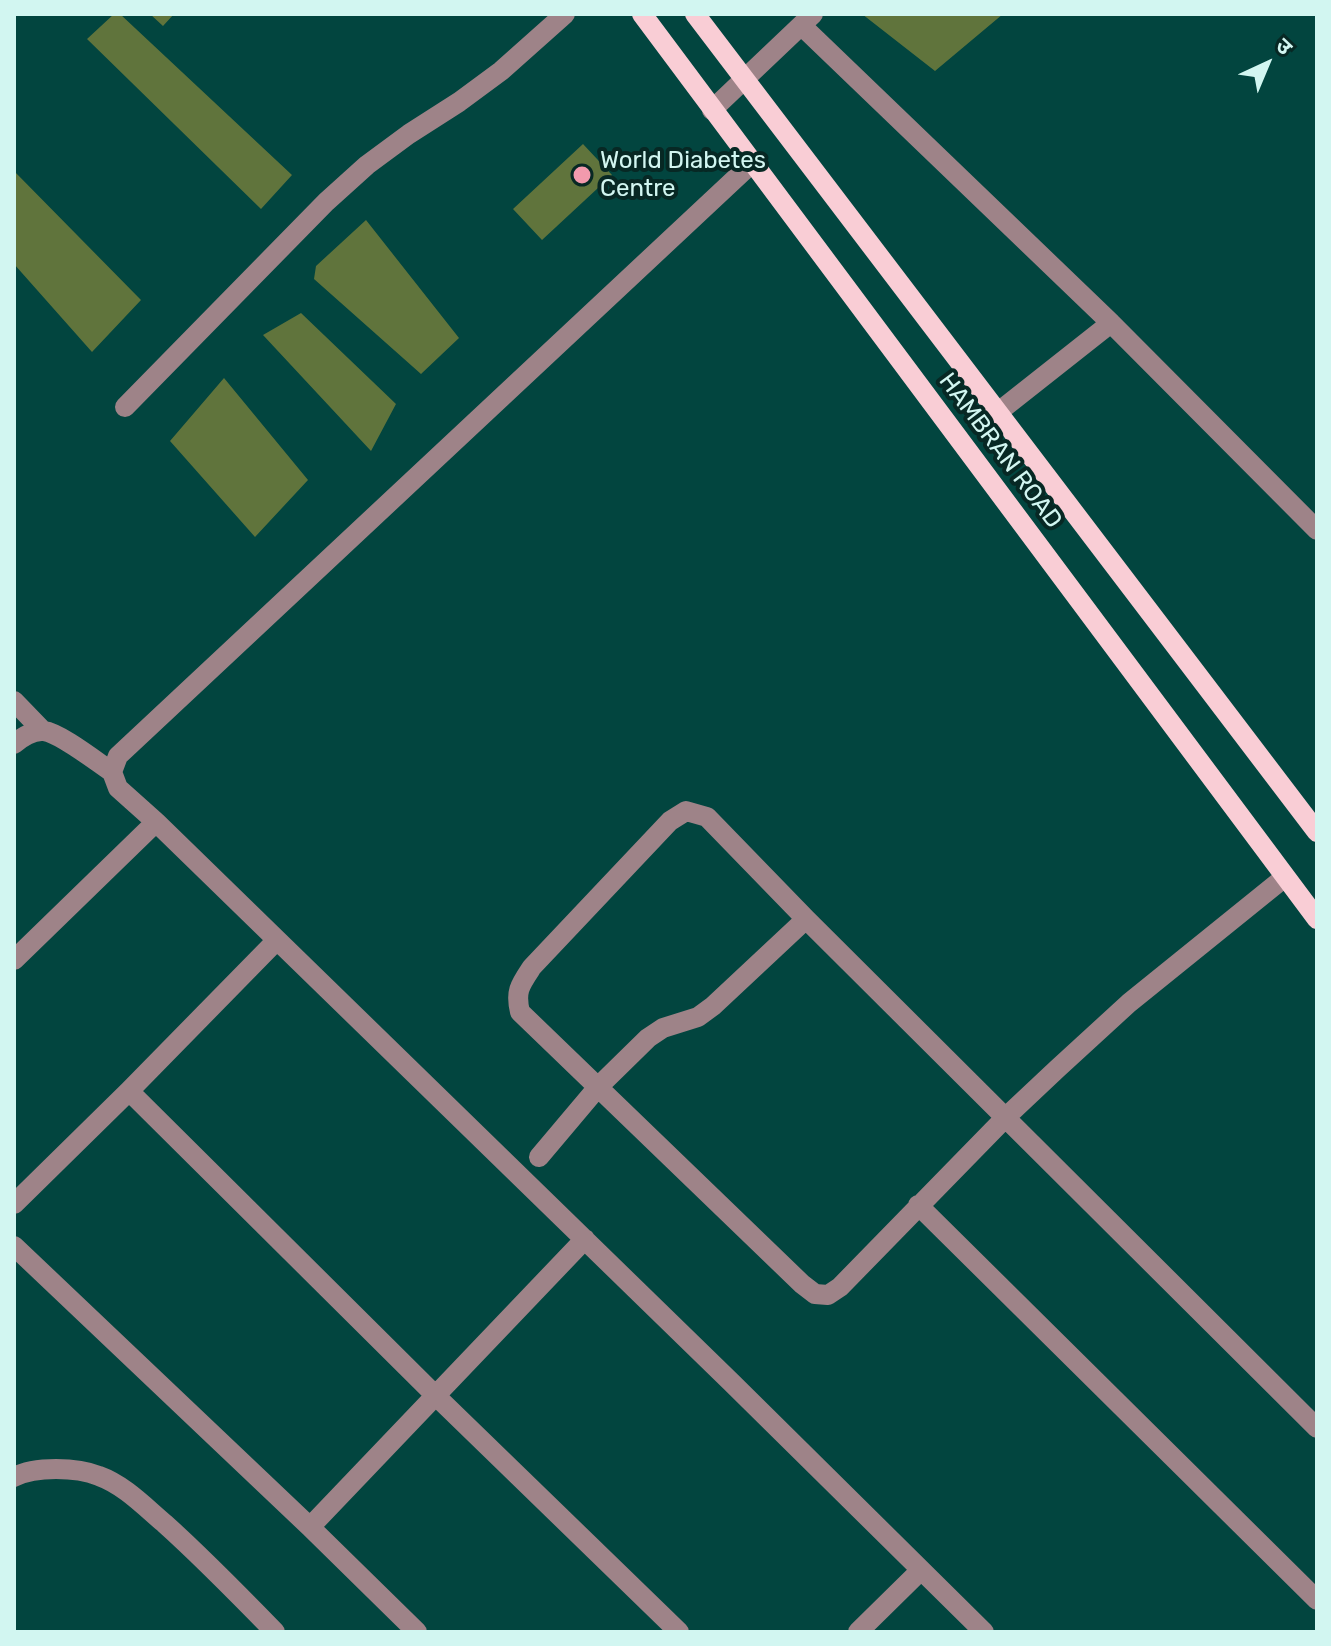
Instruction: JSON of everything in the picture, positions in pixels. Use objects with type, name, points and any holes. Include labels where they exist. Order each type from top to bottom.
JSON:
[{"type":"main road","name":"HAMBRAN ROAD","points":[[642,14],[1317,919]]},
{"type":"main road","name":"HAMBRAN ROAD","points":[[695,14],[1317,830]]},
{"type":"street","points":[[125,407],[326,202],[367,165],[501,71],[565,14]]},
{"type":"street","points":[[712,110],[807,20],[1317,530]]},
{"type":"street","points":[[112,772],[118,756],[752,163]]},
{"type":"street","points":[[997,413],[1111,323]]},
{"type":"street","points":[[14,701],[43,731],[60,738],[112,772],[118,788],[585,1239],[984,1632]]},
{"type":"street","points":[[14,744],[23,736],[43,731]]},
{"type":"street","points":[[1285,877],[1129,1003],[1006,1117],[840,1287],[828,1295],[815,1294],[598,1087],[520,1012],[516,997],[532,967],[670,821],[686,811],[707,817],[806,919],[1006,1117],[1317,1428]]},
{"type":"street","points":[[14,960],[156,822]]},
{"type":"street","points":[[539,1157],[598,1087],[648,1038],[663,1028],[698,1017],[713,1006],[806,919]]},
{"type":"street","points":[[14,1204],[277,940]]},
{"type":"street","points":[[129,1091],[679,1632]]},
{"type":"street","points":[[918,1205],[1317,1600]]},
{"type":"street","points":[[310,1527],[585,1239]]},
{"type":"street","points":[[14,1246],[417,1632]]},
{"type":"street","points":[[14,1477],[22,1473],[64,1469],[99,1476],[132,1494],[275,1632]]},
{"type":"street","points":[[858,1632],[920,1571]]},
{"type":"building","points":[[114,14],[120,14],[292,175],[261,209],[87,39]]},
{"type":"building","points":[[150,14],[174,14],[163,26]]},
{"type":"building","points":[[862,14],[1003,14],[935,71]]},
{"type":"building","points":[[583,144],[612,175],[542,240],[513,209]]},
{"type":"building","points":[[14,171],[141,300],[92,352],[14,264]]},
{"type":"building","points":[[366,220],[459,338],[421,374],[314,279],[316,266]]},
{"type":"building","points":[[301,313],[396,404],[371,451],[263,335]]},
{"type":"building","points":[[224,378],[308,480],[255,537],[170,441]]},
{"type":"place","name":"World Diabetes Centre","points":[[582,175]]}]
